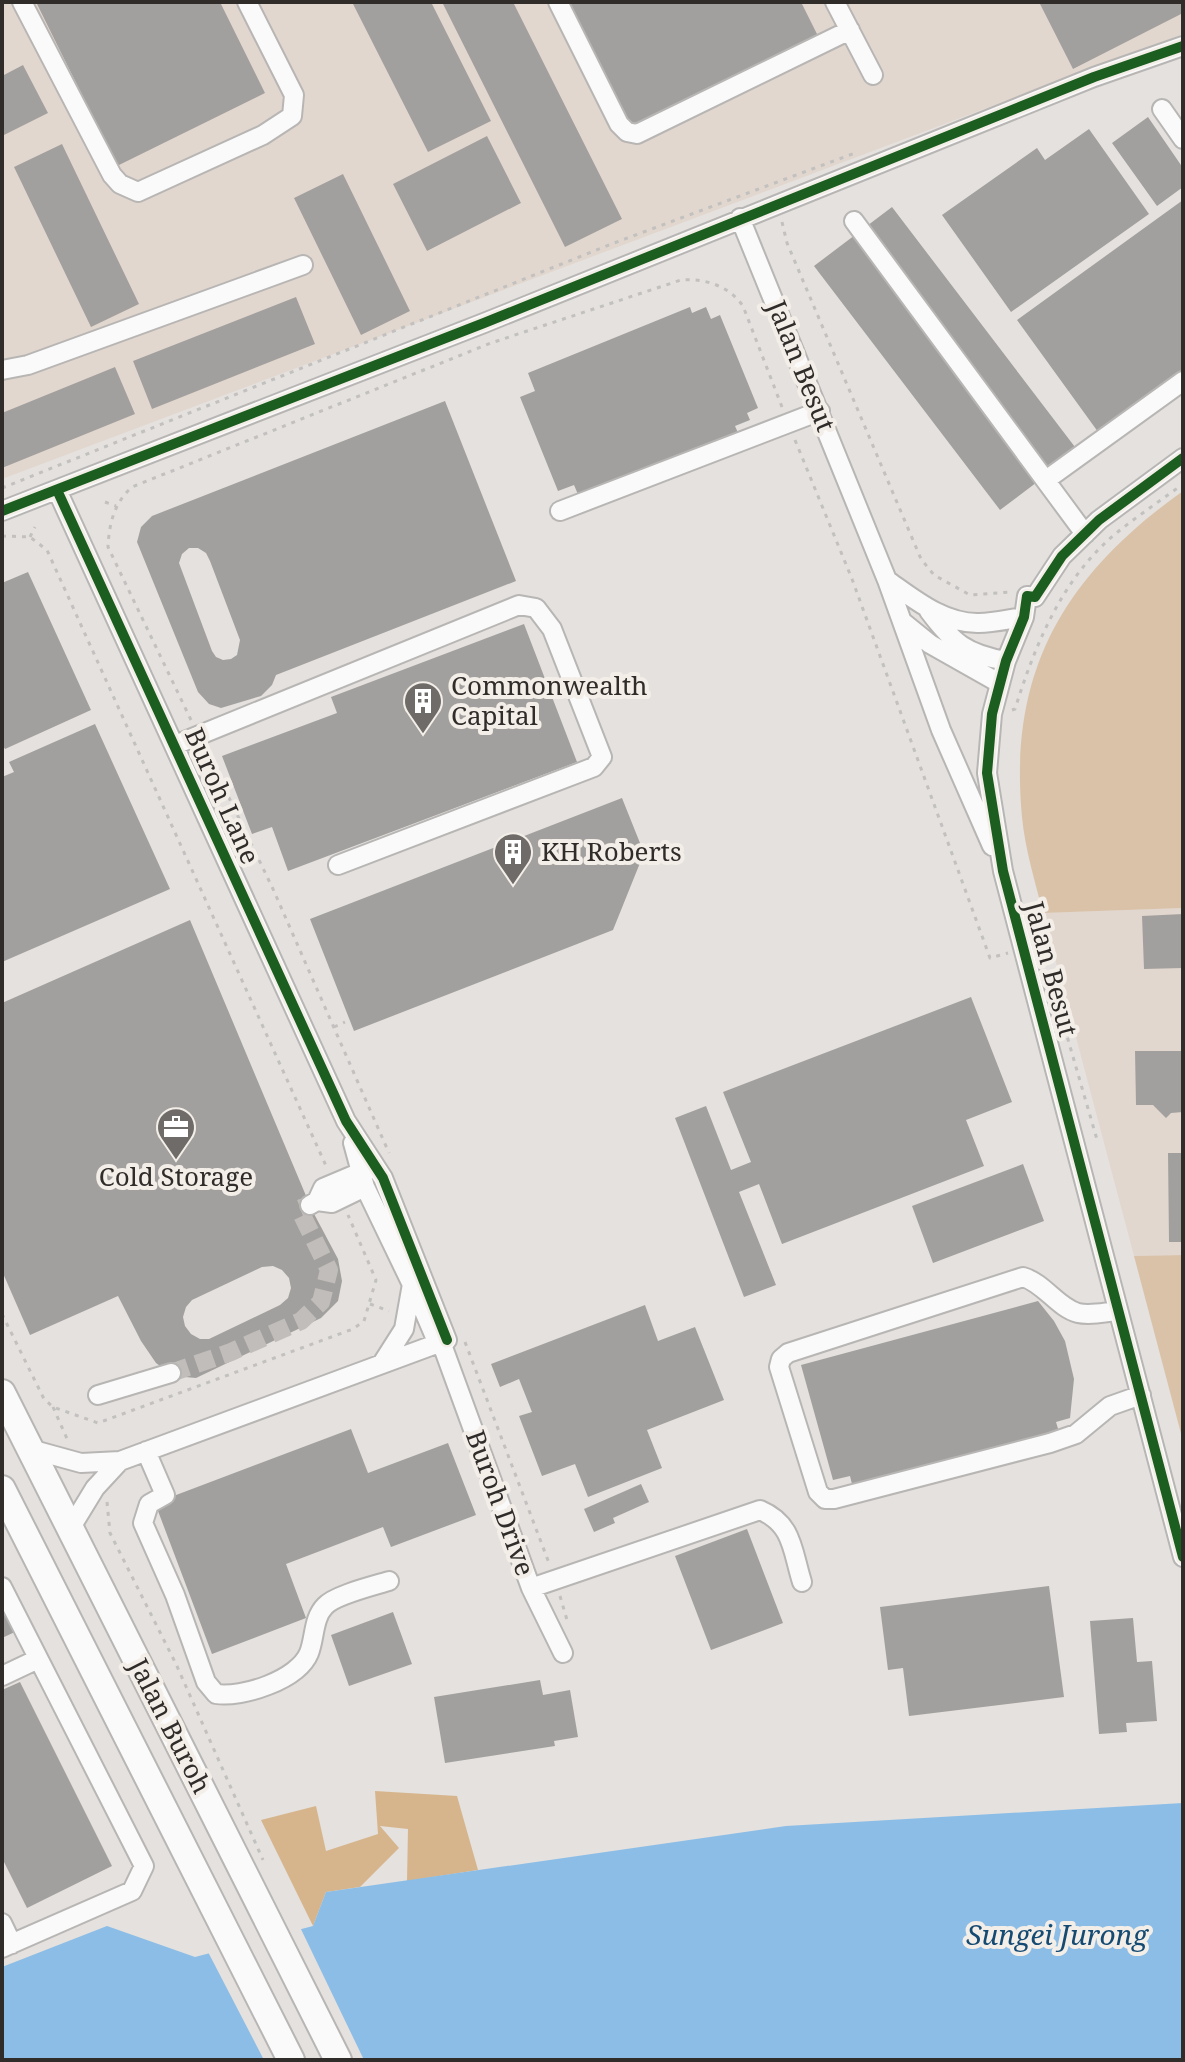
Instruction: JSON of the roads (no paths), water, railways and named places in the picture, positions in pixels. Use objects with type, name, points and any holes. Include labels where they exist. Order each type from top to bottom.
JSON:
[{"type":"highway","name":"Jalan Buroh","points":[[2,1393],[70,1529],[261,1883],[338,2060]]},
{"type":"highway","name":"Jalan Buroh","points":[[2,1489],[291,2060]]},
{"type":"street","points":[[22,2],[112,175],[120,184],[138,192],[263,135],[292,116],[294,95],[247,2]]},
{"type":"street","points":[[558,2],[619,124],[632,134],[850,30]]},
{"type":"street","points":[[835,2],[873,75]]},
{"type":"street","points":[[2,511],[484,323],[1094,77],[1183,46]]},
{"type":"street","points":[[1162,109],[1183,139]]},
{"type":"street","name":"Jalan Besut","points":[[740,218],[887,580],[941,730],[1003,871]]},
{"type":"street","points":[[854,221],[1085,534]]},
{"type":"street","points":[[2,370],[28,365],[303,265]]},
{"type":"street","points":[[1046,480],[1183,381]]},
{"type":"street","points":[[560,511],[820,411]]},
{"type":"street","name":"Jalan Besut","points":[[1183,458],[1099,520],[1062,556],[1035,597],[1027,596],[1024,617],[999,683],[992,714],[987,773],[1003,871],[1183,1557]]},
{"type":"street","name":"Buroh Lane","points":[[57,490],[346,1121]]},
{"type":"street","points":[[887,580],[949,618],[977,624],[1024,617]]},
{"type":"street","points":[[175,745],[519,605],[536,608],[552,629],[602,757],[594,767],[338,865]]},
{"type":"street","points":[[925,606],[948,637],[967,650],[1006,661]]},
{"type":"street","points":[[902,621],[930,644],[999,683]]},
{"type":"street","points":[[30,1449],[81,1463],[120,1461],[383,1363],[448,1342],[388,1170],[346,1121]]},
{"type":"street","points":[[346,1121],[363,1179],[412,1284],[404,1329],[383,1363]]},
{"type":"street","points":[[313,1203],[332,1203],[338,1191],[363,1179]]},
{"type":"street","points":[[1118,1311],[1074,1313],[1034,1280],[1023,1277],[788,1353],[781,1359],[779,1367],[818,1492],[825,1499],[1050,1443],[1076,1434],[1110,1406],[1141,1395]]},
{"type":"street","name":"Buroh Drive","points":[[412,1284],[448,1342],[531,1588],[563,1653]]},
{"type":"street","points":[[98,1395],[171,1373]]},
{"type":"street","points":[[146,1451],[165,1495],[149,1504],[143,1523],[175,1595],[206,1682],[216,1694],[230,1696],[257,1690],[288,1674],[307,1658],[315,1636],[317,1616],[327,1603],[389,1581]]},
{"type":"street","points":[[70,1529],[92,1492],[120,1461]]},
{"type":"street","points":[[531,1588],[760,1510],[776,1516],[786,1529],[802,1582]]},
{"type":"street","points":[[2,1587],[144,1866],[132,1891],[7,1946],[2,1923]]},
{"type":"street","points":[[2,1676],[38,1659]]},
{"type":"water","name":"Sungei Jurong","points":[[1183,1803],[1183,2060],[2,2060],[2,1967],[107,1926],[195,1957],[313,1926],[326,1892],[786,1826]]},
{"type":"tunnel","points":[[171,1373],[231,1352],[301,1321],[321,1302],[329,1270],[299,1209],[310,1205]]},
{"type":"place","name":"Commonwealth Capital","points":[[423,735]]},
{"type":"place","name":"KH Roberts","points":[[513,886]]},
{"type":"place","name":"Cold Storage","points":[[176,1161]]}]
